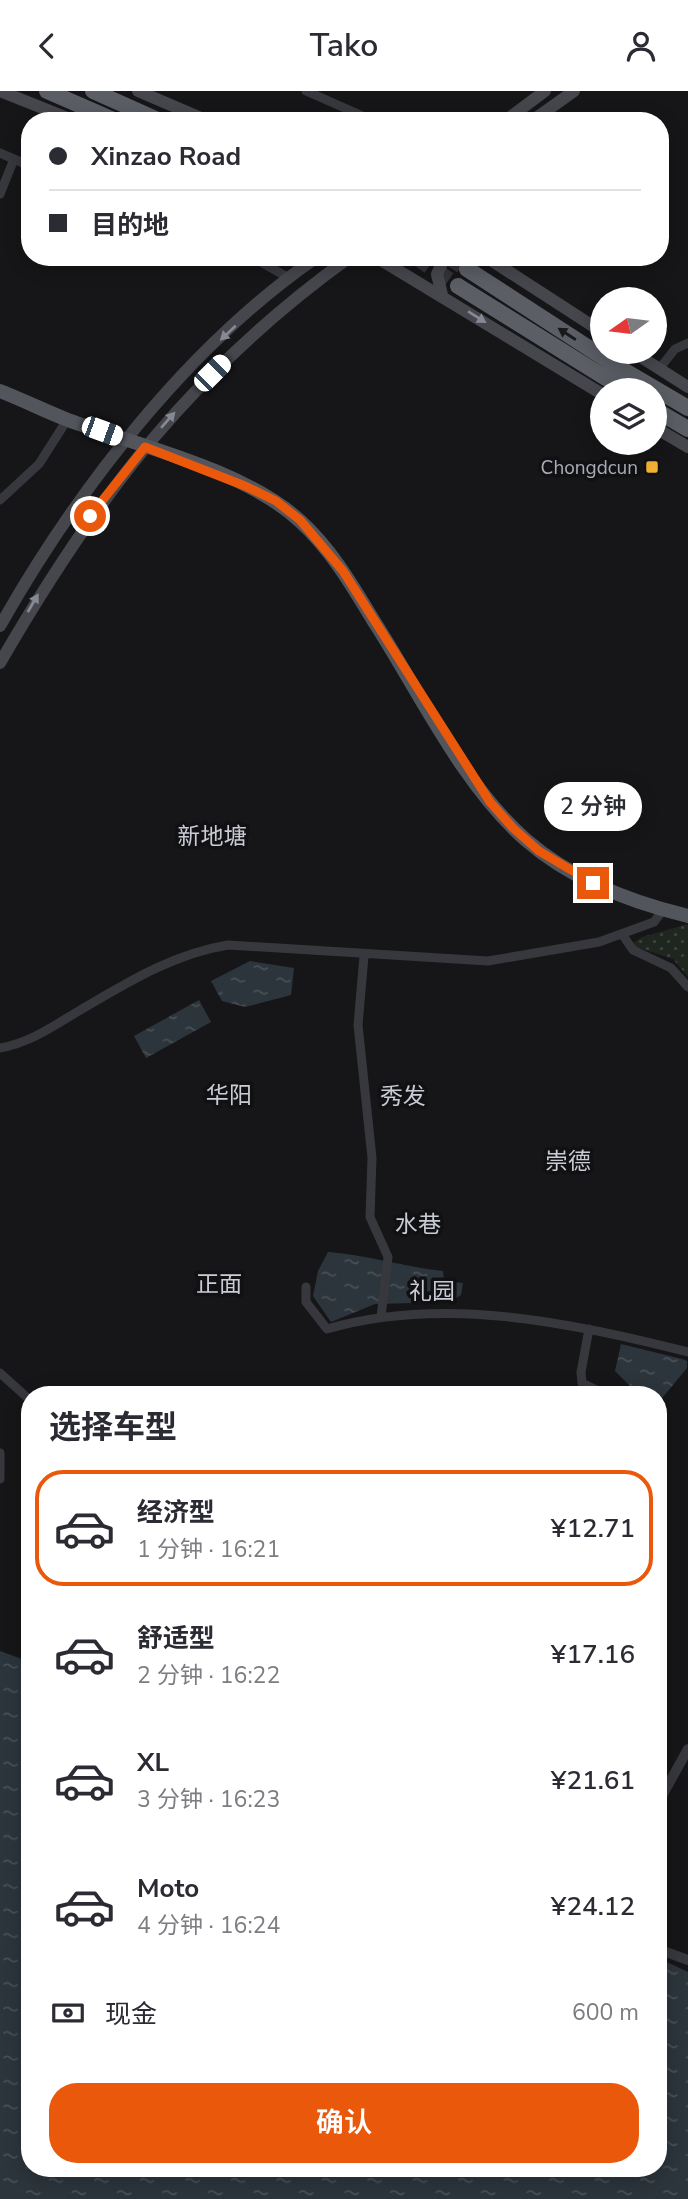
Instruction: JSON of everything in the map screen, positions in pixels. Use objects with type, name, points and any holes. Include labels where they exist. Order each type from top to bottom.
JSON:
[{"type":"highway","points":[[47,91],[95,112]]},
{"type":"highway","points":[[93,91],[140,112]]},
{"type":"highway","points":[[467,269],[618,367],[688,408]]},
{"type":"highway","points":[[458,286],[606,378]]},
{"type":"highway","points":[[667,417],[688,429]]},
{"type":"main road","points":[[0,91],[52,112]]},
{"type":"main road","points":[[138,91],[187,112]]},
{"type":"main road","points":[[517,112],[545,91]]},
{"type":"main road","points":[[545,112],[574,91]]},
{"type":"main road","points":[[0,627],[72,511],[128,440],[202,358],[260,303],[305,266]]},
{"type":"main road","points":[[0,663],[40,591],[81,529],[145,447],[202,383],[274,314],[338,266]]},
{"type":"main road","points":[[392,266],[590,387]]},
{"type":"main road","points":[[441,266],[437,274],[442,295]]},
{"type":"main road","points":[[500,266],[590,324]]},
{"type":"main road","points":[[260,303],[271,305],[274,314]]},
{"type":"main road","points":[[651,364],[688,387]]},
{"type":"main road","points":[[0,391],[67,420],[128,440],[253,489],[276,501],[300,520],[343,571],[474,780],[513,828],[539,851],[580,876],[663,910],[688,916]]},
{"type":"main road","points":[[667,435],[688,447]]},
{"type":"street","points":[[306,91],[354,112]]},
{"type":"street","points":[[0,153],[21,162]]},
{"type":"street","points":[[0,194],[14,159]]},
{"type":"street","points":[[268,266],[289,278]]},
{"type":"street","points":[[659,369],[675,349],[688,343]]},
{"type":"street","points":[[0,500],[39,464],[67,420]]},
{"type":"street","points":[[0,1048],[33,1038],[159,966],[193,951],[228,945],[364,956],[488,961],[599,942],[654,922],[663,910]]},
{"type":"street","points":[[622,934],[633,950],[671,968],[688,987]]},
{"type":"street","points":[[364,956],[358,1025],[372,1158],[370,1217],[388,1258],[381,1317]]},
{"type":"street","points":[[306,1287],[306,1302],[327,1329],[381,1317],[438,1312],[589,1329],[688,1352]]},
{"type":"street","points":[[588,1386],[582,1383],[581,1372],[589,1329]]},
{"type":"street","points":[[0,1373],[21,1392]]},
{"type":"street","points":[[0,1453],[0,1479]]},
{"type":"street","points":[[667,1779],[688,1749]]},
{"type":"street","points":[[667,1952],[688,1960]]},
{"type":"shaded area","points":[[688,924],[688,977],[673,959],[630,945],[642,937]]},
{"type":"water","points":[[250,961],[294,968],[291,995],[245,1007],[222,1001],[211,981]]},
{"type":"water","points":[[199,1000],[211,1022],[146,1058],[134,1036]]},
{"type":"water","points":[[328,1252],[443,1271],[444,1281],[463,1283],[461,1295],[450,1302],[375,1304],[331,1322],[313,1296],[318,1271]]},
{"type":"water","points":[[621,1344],[687,1361],[687,1368],[667,1392],[667,1386],[630,1386],[615,1371]]},
{"type":"water","points":[[0,1651],[21,1659],[21,2177],[667,2177],[667,1962],[688,1972],[688,2199],[0,2199]]},
{"type":"tunnel","points":[[429,266],[458,286]]},
{"type":"tunnel","points":[[462,266],[467,269]]},
{"type":"place","name":"Chongdcun","points":[[652,467]]},
{"type":"district","name":"新地塘","points":[[212,836]]},
{"type":"district","name":"华阳","points":[[229,1095]]},
{"type":"district","name":"秀发","points":[[403,1096]]},
{"type":"district","name":"崇德","points":[[568,1161]]},
{"type":"district","name":"水巷","points":[[418,1224]]},
{"type":"district","name":"正面","points":[[219,1284]]},
{"type":"district","name":"礼园","points":[[432,1291]]},
{"type":"route","points":[[90,516],[145,447],[223,476],[276,501],[300,520],[322,543],[355,590],[474,780],[499,813],[539,851],[593,883]]}]
